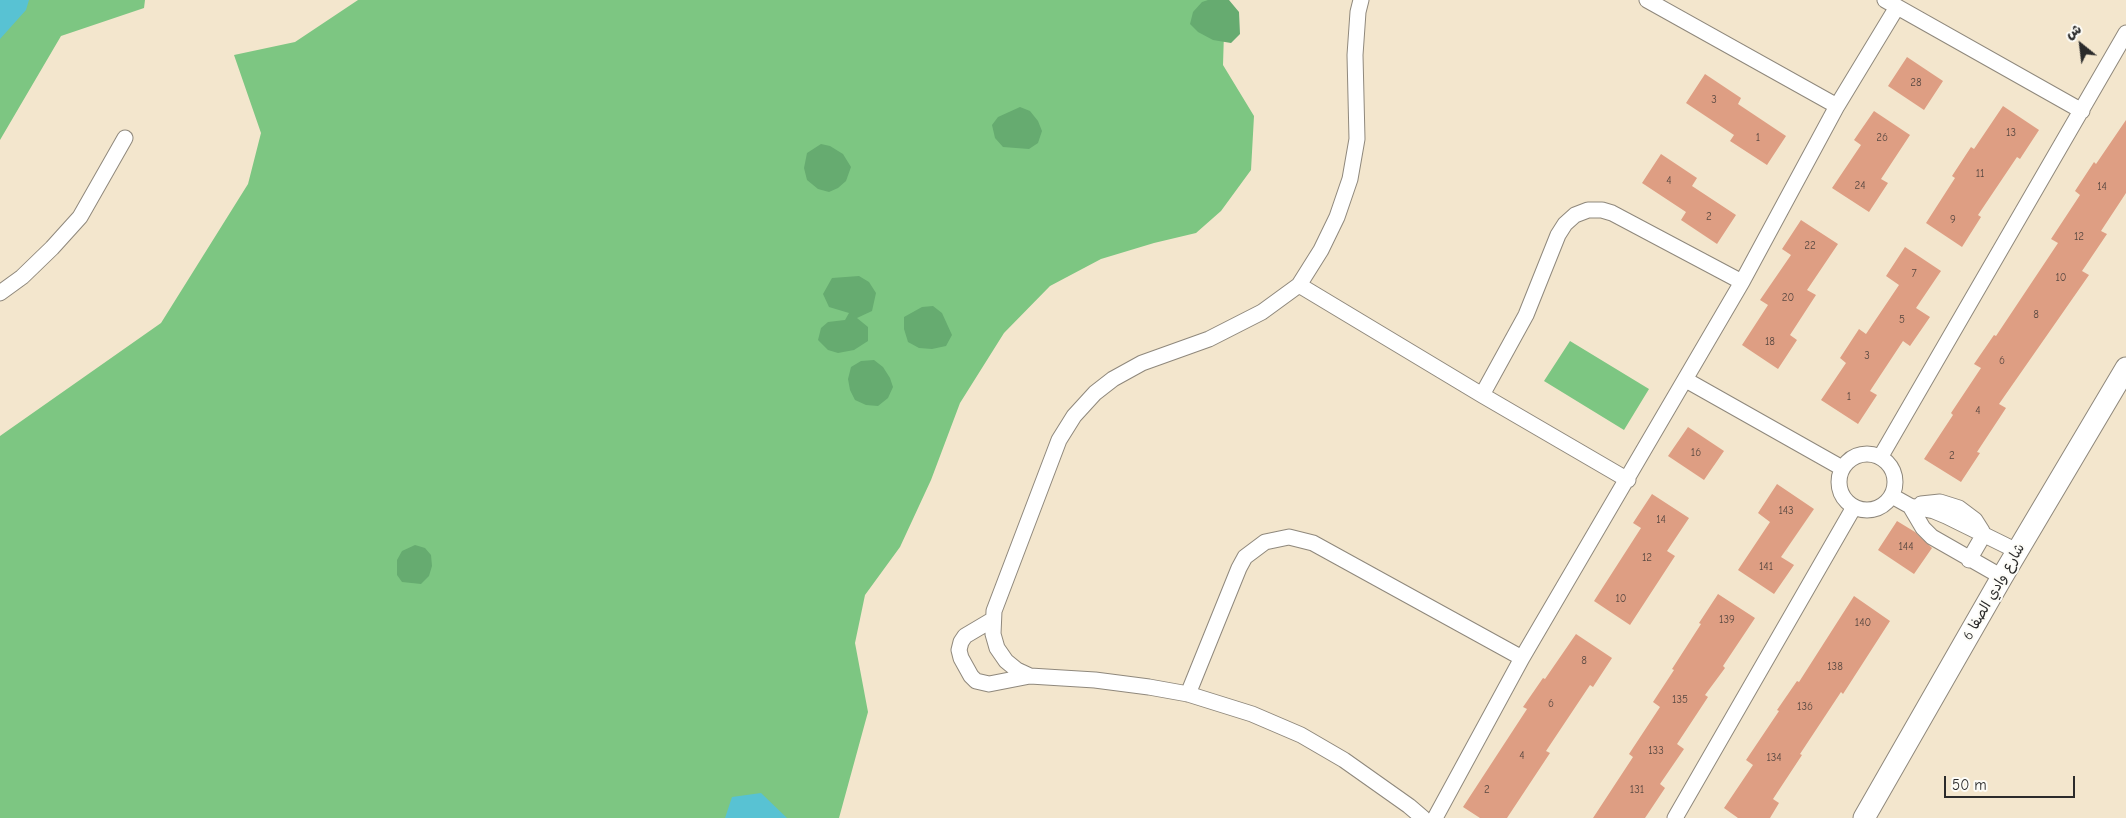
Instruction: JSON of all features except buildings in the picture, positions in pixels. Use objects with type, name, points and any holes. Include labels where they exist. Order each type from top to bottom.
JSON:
[{"type":"main road","name":"شارع وادي الصفا 6","points":[[1864,818],[2017,551],[2126,368]]},
{"type":"street","points":[[1030,676],[1017,670],[1006,661],[997,648],[992,620],[1059,440],[1074,416],[1095,394],[1113,379],[1142,363],[1209,338],[1262,312],[1299,284],[1321,250],[1333,226],[1350,179],[1357,139],[1355,56],[1360,0]]},
{"type":"street","points":[[1647,0],[1837,106]]},
{"type":"street","points":[[1435,818],[1522,658],[1628,480],[1742,282],[1891,3],[2082,111]]},
{"type":"street","points":[[1881,456],[2126,33]]},
{"type":"street","points":[[0,293],[22,277],[80,217],[125,138]]},
{"type":"street","points":[[1482,395],[1526,315],[1558,235],[1565,224],[1575,215],[1588,210],[1602,210],[1612,213],[1742,282]]},
{"type":"street","points":[[1299,284],[1482,395],[1628,480]]},
{"type":"street","points":[[1686,380],[1842,468]]},
{"type":"street","points":[[1870,453],[1881,456],[1889,462],[1896,479],[1892,496],[1886,503],[1871,510],[1854,507],[1843,497],[1840,490],[1839,483],[1842,468],[1849,460],[1859,454],[1870,453]]},
{"type":"street","points":[[1892,496],[1910,506],[1934,511],[2017,551]]},
{"type":"street","points":[[1910,506],[1923,528],[1932,537],[1969,560],[2002,577]]},
{"type":"street","points":[[1675,818],[1854,507]]},
{"type":"street","points":[[1969,560],[1984,534]]},
{"type":"street","points":[[1188,694],[1239,568],[1246,557],[1265,542],[1289,537],[1313,542],[1522,658]]},
{"type":"street","points":[[992,620],[965,636],[961,642],[959,650],[962,658],[971,676],[976,681],[988,684],[1030,676],[1095,680],[1188,694],[1252,714],[1301,735],[1358,769],[1423,818]]},
{"type":"green space","points":[[0,0],[145,0],[144,8],[61,36],[0,140]]},
{"type":"green space","points":[[358,0],[1225,0],[1223,65],[1254,116],[1251,170],[1221,211],[1196,233],[1101,259],[1050,286],[1004,333],[960,403],[931,480],[900,547],[865,595],[855,643],[868,712],[839,818],[0,818],[0,436],[161,323],[248,184],[261,133],[234,55],[295,42]]},
{"type":"green space","points":[[1208,0],[1229,0],[1239,12],[1240,34],[1231,43],[1213,40],[1198,32],[1190,24],[1193,12],[1202,2]]},
{"type":"green space","points":[[1020,107],[1030,111],[1038,121],[1042,131],[1038,143],[1029,149],[1003,147],[995,138],[992,125],[998,117]]},
{"type":"green space","points":[[821,144],[830,146],[843,154],[851,167],[846,181],[838,188],[829,192],[818,189],[807,180],[804,168],[807,153]]},
{"type":"green space","points":[[859,276],[869,282],[876,293],[872,311],[857,318],[868,327],[868,341],[854,350],[838,353],[828,350],[818,340],[821,328],[828,322],[845,320],[849,313],[829,307],[823,294],[832,278]]},
{"type":"green space","points":[[933,306],[942,313],[952,335],[946,346],[932,349],[919,348],[908,342],[904,329],[904,317],[922,307]]},
{"type":"green space","points":[[1570,341],[1649,389],[1624,430],[1544,381]]},
{"type":"green space","points":[[874,360],[883,367],[893,387],[888,398],[878,406],[866,405],[855,400],[850,390],[848,379],[851,367],[861,361]]},
{"type":"green space","points":[[415,545],[425,548],[431,555],[432,566],[429,576],[421,584],[402,582],[397,575],[397,560],[402,551]]},
{"type":"water","points":[[0,0],[29,0],[26,10],[0,39]]},
{"type":"water","points":[[761,793],[787,818],[725,818],[732,797]]}]
